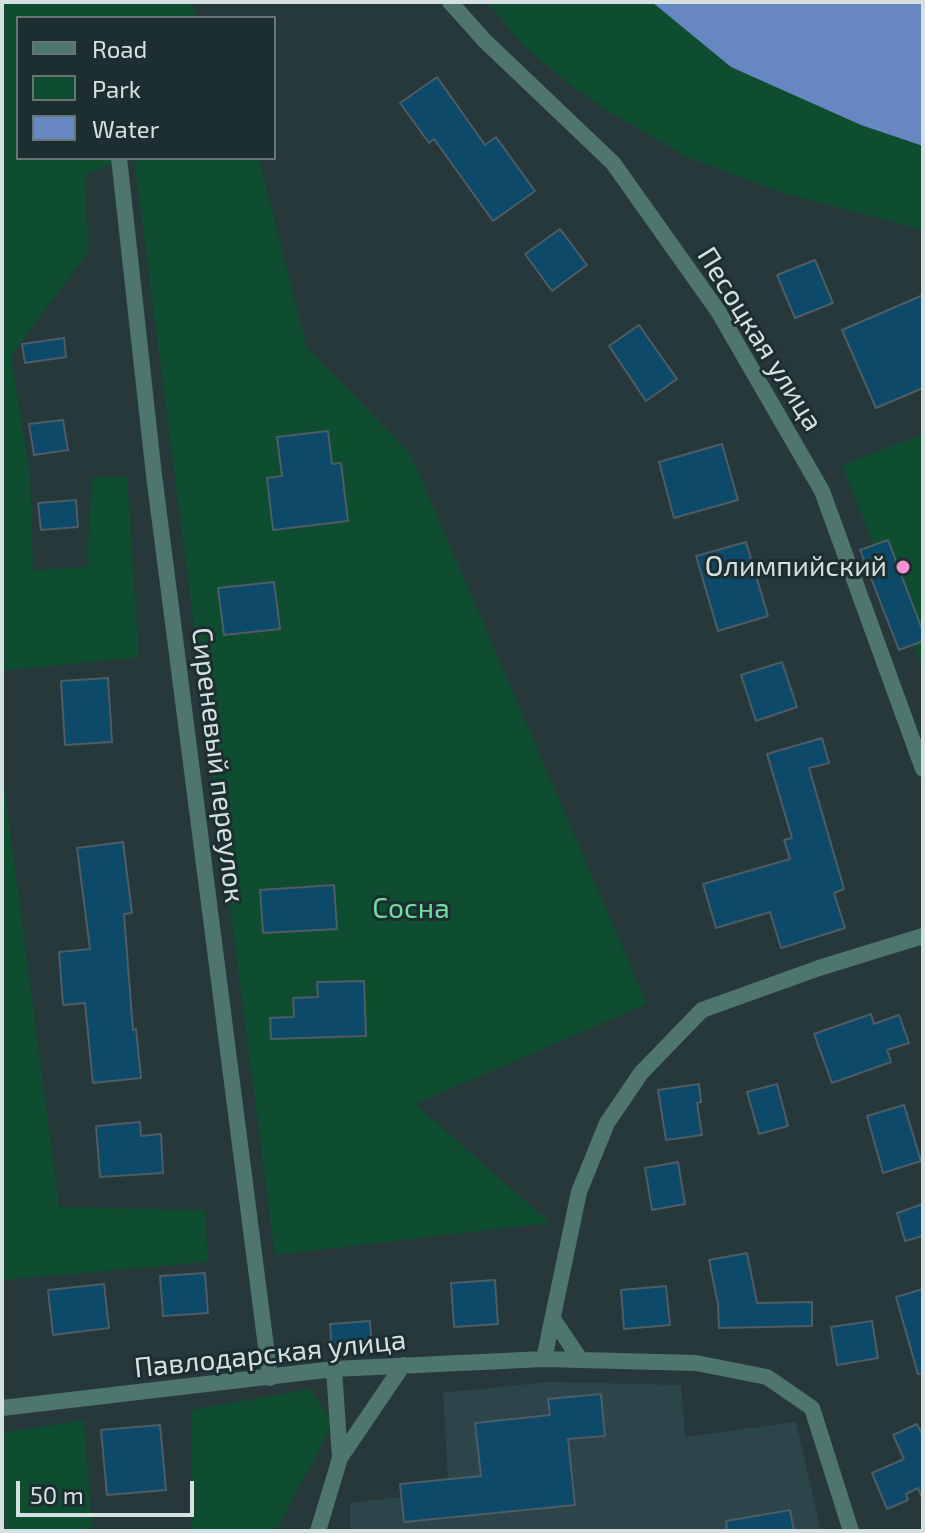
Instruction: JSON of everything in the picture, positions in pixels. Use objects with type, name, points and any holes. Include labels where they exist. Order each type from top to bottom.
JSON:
[{"type":"street","name":"Песоцкая улица","points":[[450,2],[485,41],[613,163],[718,311],[822,491],[923,769]]},
{"type":"street","name":"Сиреневый переулок","points":[[119,160],[154,475],[270,1378]]},
{"type":"street","points":[[851,1531],[812,1408],[767,1377],[696,1363],[544,1359],[579,1192],[607,1123],[651,1062],[702,1010],[819,968],[923,936]]},
{"type":"street","points":[[553,1319],[580,1359]]},
{"type":"street","name":"Павлодарская улица","points":[[2,1408],[334,1369],[544,1359]]},
{"type":"street","points":[[318,1531],[340,1458],[403,1365]]},
{"type":"street","points":[[334,1369],[340,1458]]},
{"type":"shaded area","points":[[548,1382],[681,1385],[685,1437],[796,1422],[821,1531],[350,1531],[350,1503],[401,1497],[400,1484],[448,1479],[443,1393]]},
{"type":"green space","points":[[2,2],[190,2],[196,16],[16,16],[16,160],[119,160],[85,176],[88,253],[11,356],[30,474],[33,570],[87,567],[92,477],[127,476],[139,657],[2,671]]},
{"type":"green space","points":[[487,2],[923,2],[923,230],[783,193],[687,157],[609,112],[568,83],[524,46]]},
{"type":"green space","name":"Сосна","points":[[134,160],[260,160],[307,348],[410,453],[647,1004],[415,1104],[550,1223],[275,1255]]},
{"type":"green space","name":"Олимпийский","points":[[923,434],[923,668],[842,465]]},
{"type":"green space","points":[[2,768],[59,1207],[205,1210],[208,1262],[2,1280]]},
{"type":"green space","points":[[310,1389],[333,1423],[276,1531],[192,1531],[191,1410]]},
{"type":"green space","points":[[84,1420],[92,1531],[6,1531],[2,1495],[2,1433]]},
{"type":"water","points":[[652,2],[923,2],[923,146],[861,125],[731,67]]},
{"type":"building","points":[[437,77],[485,145],[496,137],[535,191],[493,221],[434,139],[429,143],[400,103]]},
{"type":"building","points":[[560,229],[587,265],[552,291],[525,254]]},
{"type":"building","points":[[815,260],[833,303],[795,318],[777,275]]},
{"type":"building","points":[[923,295],[923,388],[876,408],[842,330]]},
{"type":"building","points":[[639,325],[677,379],[646,401],[609,346]]},
{"type":"building","points":[[64,338],[66,357],[25,363],[22,344]]},
{"type":"building","points":[[63,420],[68,450],[34,455],[29,424]]},
{"type":"building","points":[[328,431],[332,464],[341,463],[348,521],[273,530],[267,478],[282,476],[277,437]]},
{"type":"building","points":[[722,444],[738,500],[674,518],[659,462]]},
{"type":"building","points":[[76,500],[78,527],[41,530],[38,503]]},
{"type":"building","points":[[888,540],[923,632],[923,641],[899,650],[860,550]]},
{"type":"building","points":[[746,542],[768,616],[718,631],[696,556]]},
{"type":"building","points":[[274,582],[280,629],[224,635],[218,588]]},
{"type":"building","points":[[782,662],[797,707],[756,721],[741,675]]},
{"type":"building","points":[[108,678],[112,742],[65,745],[61,681]]},
{"type":"building","points":[[822,738],[829,763],[809,768],[844,889],[834,893],[845,928],[781,948],[770,912],[716,928],[703,884],[790,859],[784,840],[792,838],[767,754]]},
{"type":"building","points":[[123,842],[132,913],[124,914],[133,1030],[136,1029],[141,1078],[93,1083],[85,1003],[63,1005],[59,952],[90,949],[77,848]]},
{"type":"building","points":[[334,885],[337,929],[263,933],[260,890]]},
{"type":"building","points":[[364,981],[366,1036],[271,1039],[270,1018],[294,1017],[293,998],[318,997],[317,982]]},
{"type":"building","points":[[871,1014],[874,1024],[899,1015],[909,1043],[887,1050],[891,1062],[832,1083],[814,1034]]},
{"type":"building","points":[[699,1084],[701,1102],[697,1103],[702,1135],[666,1140],[658,1090]]},
{"type":"building","points":[[777,1084],[788,1126],[759,1134],[747,1092]]},
{"type":"building","points":[[904,1105],[921,1161],[883,1173],[867,1116]]},
{"type":"building","points":[[140,1122],[141,1136],[161,1134],[163,1173],[100,1177],[96,1126]]},
{"type":"building","points":[[678,1162],[685,1204],[652,1210],[645,1168]]},
{"type":"building","points":[[923,1204],[923,1236],[905,1241],[897,1213]]},
{"type":"building","points":[[747,1253],[757,1303],[812,1302],[812,1326],[719,1328],[718,1304],[709,1260]]},
{"type":"building","points":[[205,1273],[208,1313],[163,1316],[160,1276]]},
{"type":"building","points":[[495,1280],[498,1324],[454,1327],[451,1283]]},
{"type":"building","points":[[104,1284],[109,1328],[53,1335],[48,1290]]},
{"type":"building","points":[[666,1286],[670,1325],[624,1329],[621,1290]]},
{"type":"building","points":[[923,1289],[923,1373],[918,1374],[896,1297]]},
{"type":"building","points":[[370,1321],[372,1350],[332,1353],[330,1324]]},
{"type":"building","points":[[872,1321],[878,1358],[837,1365],[831,1327]]},
{"type":"building","points":[[601,1394],[605,1436],[568,1439],[575,1505],[404,1522],[400,1484],[481,1476],[475,1423],[550,1415],[548,1399]]},
{"type":"building","points":[[917,1424],[923,1436],[923,1500],[918,1488],[906,1494],[908,1500],[887,1509],[872,1473],[904,1459],[893,1435]]},
{"type":"building","points":[[160,1425],[166,1490],[107,1495],[101,1430]]},
{"type":"building","points":[[790,1510],[794,1531],[727,1531],[726,1521]]},
{"type":"place","name":"Олимпийский","points":[[903,567]]}]
